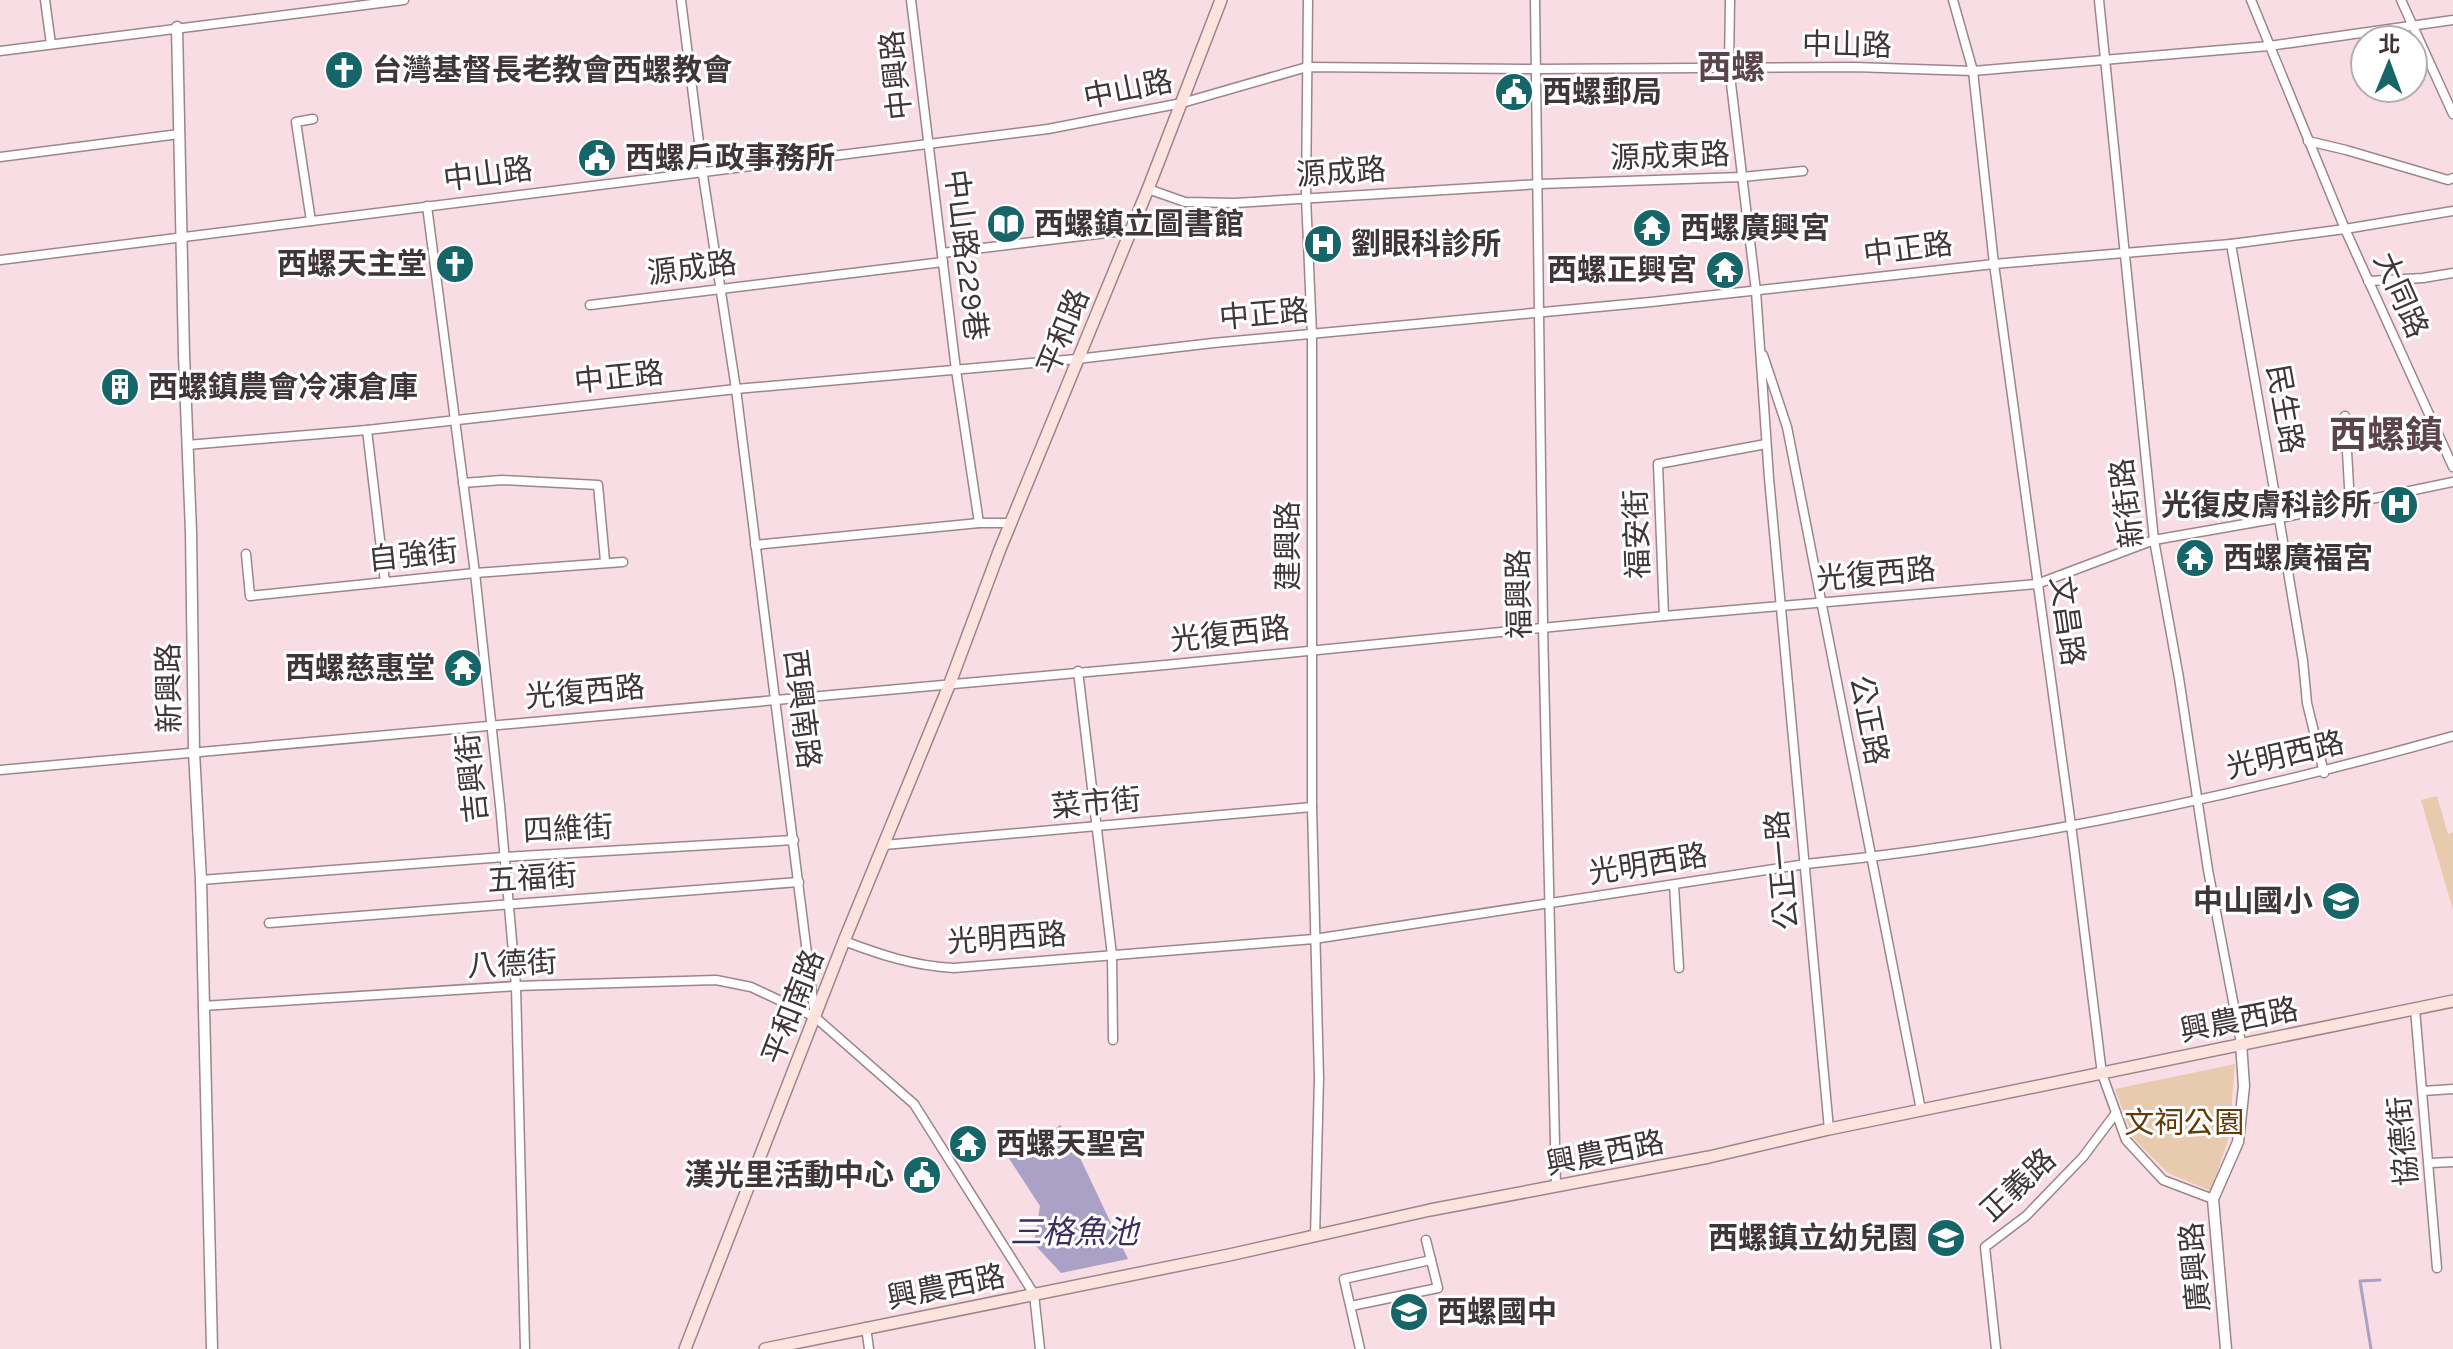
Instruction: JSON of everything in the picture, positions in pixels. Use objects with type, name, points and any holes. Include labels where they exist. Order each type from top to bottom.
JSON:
[{"type":"main road","name":"平和路","points":[[950,683],[1000,549],[1148,189],[1221,0]]},
{"type":"main road","name":"平和南路","points":[[685,1349],[844,941],[950,683]]},
{"type":"main road","name":"興農西路","points":[[765,1349],[1315,1237],[1430,1210],[1791,1140],[1829,1129],[2453,1001]]},
{"type":"street","points":[[45,0],[51,44]]},
{"type":"street","points":[[0,51],[342,4],[404,0]]},
{"type":"street","name":"西興南路","points":[[681,0],[777,700],[815,1017]]},
{"type":"street","name":"中興路","points":[[911,0],[928,145]]},
{"type":"street","name":"建興路","points":[[1308,0],[1306,197],[1312,334],[1312,807],[1319,1078],[1315,1237]]},
{"type":"street","name":"福興路","points":[[1535,0],[1534,69],[1540,184],[1543,627],[1556,1187]]},
{"type":"street","name":"公正路","points":[[1730,0],[1729,67],[1756,291],[1766,444],[1782,607]]},
{"type":"street","name":"文昌路","points":[[1953,0],[1973,71],[1994,264],[2102,1074],[2126,1140],[2163,1180],[2213,1199]]},
{"type":"street","name":"新街路","points":[[2099,0],[2154,540],[2179,678],[2196,800],[2241,1043]]},
{"type":"street","name":"大同路","points":[[2251,0],[2345,229],[2453,467]]},
{"type":"street","points":[[2401,0],[2412,24]]},
{"type":"street","name":"中山路","points":[[2429,24],[2453,20]]},
{"type":"street","name":"新興路","points":[[177,27],[212,1349]]},
{"type":"street","name":"中山路","points":[[0,260],[1048,129],[1182,103],[1307,67],[1729,67],[1973,71],[2269,46],[2349,35]]},
{"type":"street","points":[[2429,62],[2453,114]]},
{"type":"street","points":[[311,221],[296,122],[313,119]]},
{"type":"street","points":[[0,157],[179,134]]},
{"type":"street","points":[[2308,141],[2448,180],[2453,178]]},
{"type":"street","name":"中山路229巷","points":[[928,145],[979,523]]},
{"type":"street","name":"源成東路","points":[[1540,184],[1742,177],[1803,171]]},
{"type":"street","name":"源成路","points":[[1148,189],[1185,202],[1235,203],[1540,184]]},
{"type":"street","name":"吉興街","points":[[427,206],[475,573],[516,986],[525,1349]]},
{"type":"street","name":"中正路","points":[[187,445],[367,430],[736,389],[1541,313],[1994,264],[2231,244],[2453,211]]},
{"type":"street","name":"源成路","points":[[590,305],[1131,230]]},
{"type":"street","name":"民生路","points":[[2231,244],[2303,661],[2307,703],[2324,773]]},
{"type":"street","points":[[2368,281],[2453,273]]},
{"type":"street","name":"公正路","points":[[1759,342],[1787,427],[1921,1110]]},
{"type":"street","points":[[2345,416],[2350,504]]},
{"type":"street","points":[[367,430],[385,582]]},
{"type":"street","name":"福安街","points":[[1664,616],[1658,464],[1766,444]]},
{"type":"street","points":[[463,483],[502,480],[598,485],[605,561]]},
{"type":"street","name":"光復西路","points":[[0,770],[2037,584],[2154,540],[2453,482]]},
{"type":"street","points":[[755,545],[979,523],[1012,523]]},
{"type":"street","name":"自強街","points":[[246,554],[250,596],[605,561],[623,562]]},
{"type":"street","name":"公正一路","points":[[1782,607],[1829,1129]]},
{"type":"street","points":[[1078,671],[1112,955],[1113,1040]]},
{"type":"street","name":"光明西路","points":[[844,941],[890,959],[921,966],[954,968],[1314,939],[2071,827],[2324,773],[2453,736]]},
{"type":"street","name":"菜市街","points":[[884,845],[1312,807]]},
{"type":"street","name":"四維街","points":[[201,880],[504,857],[794,840]]},
{"type":"street","name":"五福街","points":[[269,923],[799,882]]},
{"type":"street","points":[[1674,885],[1679,968]]},
{"type":"street","name":"八德街","points":[[203,1006],[516,986],[716,980],[751,987],[815,1017]]},
{"type":"street","name":"協德街","points":[[2415,1009],[2437,1268]]},
{"type":"street","points":[[815,1017],[914,1104],[1034,1294],[1040,1349]]},
{"type":"street","name":"廣興路","points":[[2226,1349],[2213,1199],[2238,1142],[2244,1086],[2241,1043]]},
{"type":"street","points":[[2423,1091],[2453,1089]]},
{"type":"street","name":"正義路","points":[[1996,1349],[1985,1247],[2026,1216],[2083,1157],[2116,1113]]},
{"type":"street","points":[[2430,1163],[2453,1162]]},
{"type":"street","points":[[1351,1306],[1438,1288],[1426,1240]]},
{"type":"street","points":[[1360,1349],[1344,1279],[1431,1260]]},
{"type":"street","points":[[866,1327],[869,1349]]},
{"type":"green space","points":[[2437,796],[2448,834],[2453,832],[2453,910],[2421,800]]},
{"type":"green space","name":"文祠公園","points":[[2235,1064],[2229,1137],[2211,1191],[2168,1173],[2133,1138],[2115,1089]]},
{"type":"water","name":"三格魚池","points":[[1060,1125],[1072,1141],[1128,1259],[1061,1273],[1034,1244],[1040,1206],[1008,1157],[1009,1149],[1043,1139]]},
{"type":"waterway","points":[[2371,1349],[2360,1281],[2380,1280]]},
{"type":"place","name":"台灣基督長老教會西螺教會","points":[[344,70]]},
{"type":"place","name":"西螺郵局","points":[[1514,92]]},
{"type":"place","name":"西螺戶政事務所","points":[[597,158]]},
{"type":"place","name":"西螺鎮立圖書館","points":[[1006,224]]},
{"type":"place","name":"西螺廣興宮","points":[[1652,228]]},
{"type":"place","name":"劉眼科診所","points":[[1323,244]]},
{"type":"place","name":"西螺天主堂","points":[[455,264]]},
{"type":"place","name":"西螺正興宮","points":[[1725,270]]},
{"type":"place","name":"西螺鎮農會冷凍倉庫","points":[[120,387]]},
{"type":"place","name":"光復皮膚科診所","points":[[2399,505]]},
{"type":"place","name":"西螺廣福宮","points":[[2195,558]]},
{"type":"place","name":"西螺慈惠堂","points":[[463,668]]},
{"type":"place","name":"中山國小","points":[[2341,901]]},
{"type":"place","name":"西螺天聖宮","points":[[968,1144]]},
{"type":"place","name":"漢光里活動中心","points":[[922,1175]]},
{"type":"place","name":"西螺鎮立幼兒園","points":[[1946,1238]]},
{"type":"place","name":"西螺國中","points":[[1409,1312]]},
{"type":"district","name":"西螺","points":[[1731,67]]},
{"type":"district","name":"西螺鎮","points":[[2386,435]]}]
